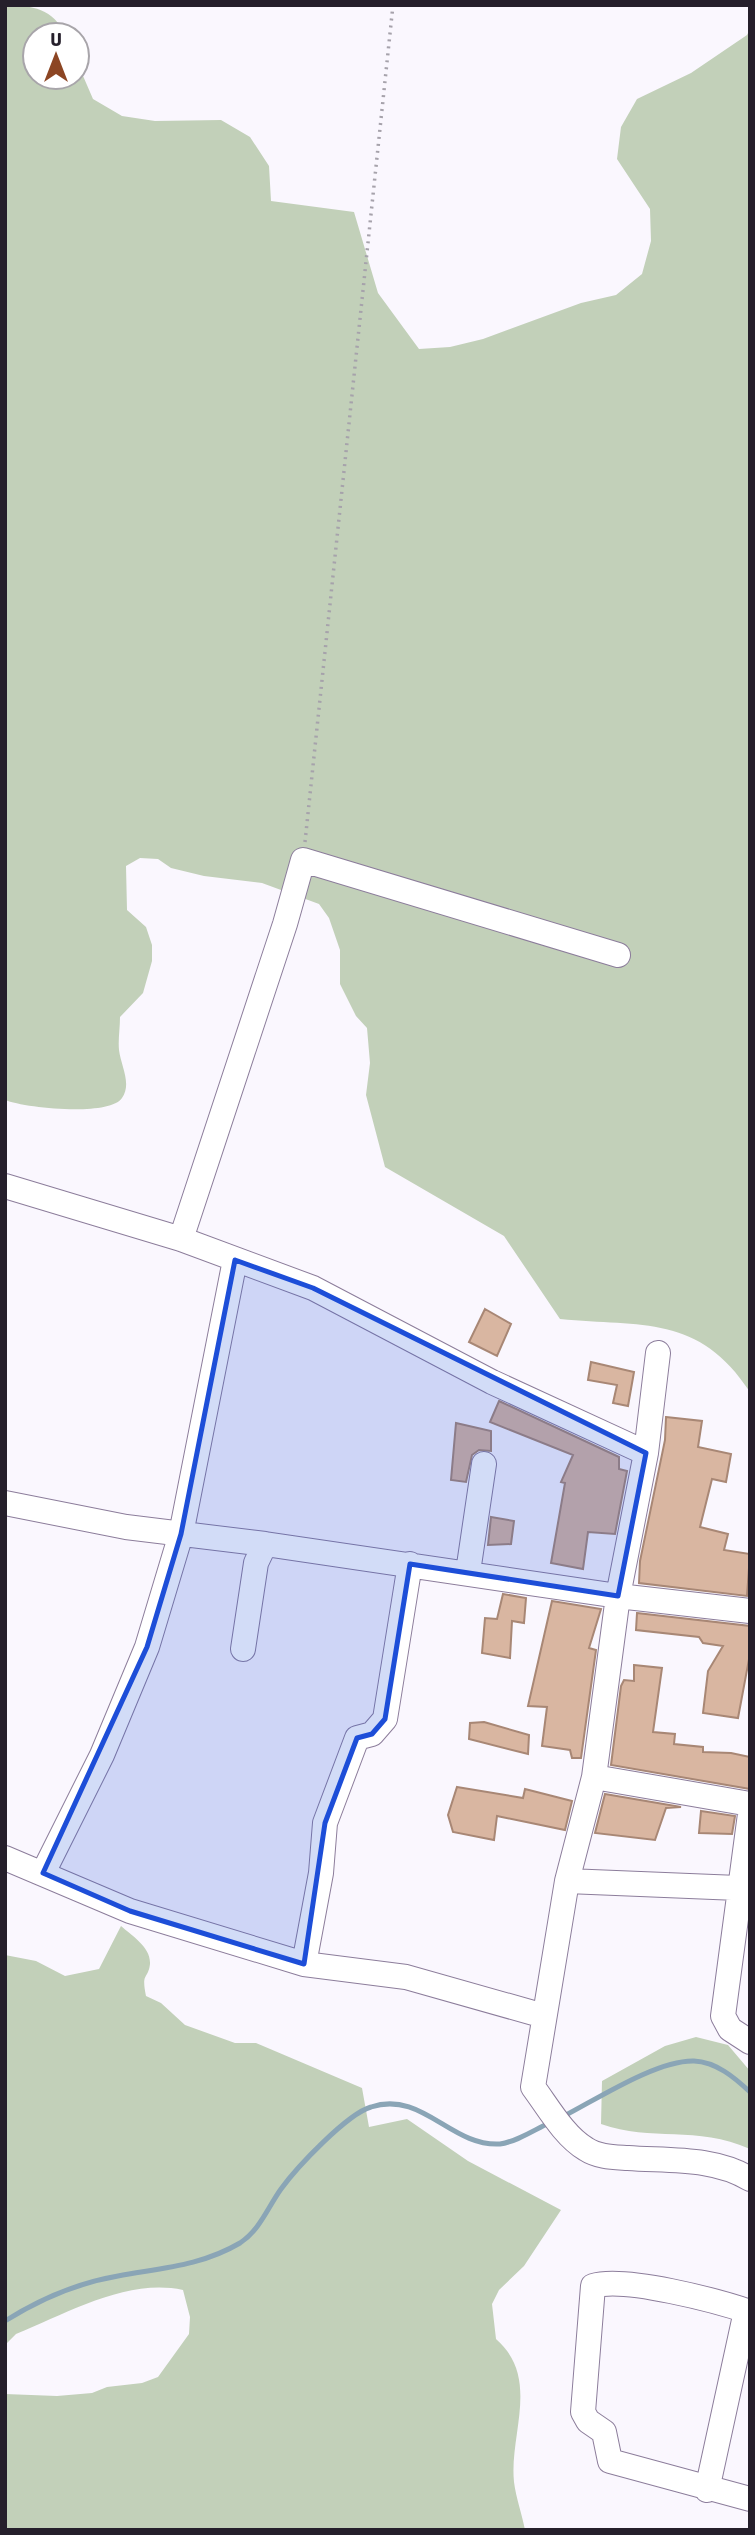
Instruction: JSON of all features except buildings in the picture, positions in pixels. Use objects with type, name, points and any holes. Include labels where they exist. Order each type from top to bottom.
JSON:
[{"type":"street","points":[[181,1239],[285,924],[303,860],[618,955]]},
{"type":"street","points":[[5,1186],[181,1239],[313,1288],[492,1381],[646,1452]]},
{"type":"street","points":[[43,1873],[102,1755],[147,1647],[181,1534],[235,1260]]},
{"type":"street","points":[[658,1353],[646,1452],[618,1596],[594,1777],[567,1881],[533,2087],[572,2137],[586,2150],[607,2157],[712,2164],[750,2179]]},
{"type":"street","points":[[468,1572],[484,1464]]},
{"type":"street","points":[[5,1503],[126,1527],[468,1572],[618,1596],[750,1611]]},
{"type":"street","points":[[243,1649],[256,1563],[265,1544]]},
{"type":"street","points":[[304,1964],[321,1873],[325,1823],[357,1738],[372,1734],[385,1718],[410,1564]]},
{"type":"street","points":[[594,1777],[750,1804]]},
{"type":"street","points":[[750,1814],[723,2016],[730,2029],[750,2042]]},
{"type":"street","points":[[5,1858],[130,1910],[304,1964],[407,1977],[544,2016]]},
{"type":"street","points":[[567,1881],[738,1888]]},
{"type":"street","points":[[707,2490],[748,2311],[700,2297],[642,2288],[598,2285],[591,2290],[583,2412],[588,2421],[604,2432],[607,2458],[619,2465],[707,2490],[750,2500]]},
{"type":"path","points":[[303,860],[393,5]]},
{"type":"highlighted area","points":[[235,1260],[313,1288],[646,1453],[618,1596],[410,1564],[385,1719],[372,1734],[357,1738],[325,1823],[304,1964],[130,1911],[43,1873],[147,1647],[181,1534]]},
{"type":"green space","points":[[5,5],[41,10],[56,21],[21,21],[21,91],[90,91],[93,99],[122,116],[155,121],[221,120],[250,137],[269,166],[271,201],[354,212],[378,293],[419,349],[450,347],[483,339],[581,303],[616,295],[642,274],[651,241],[650,209],[617,159],[621,127],[637,99],[691,73],[747,35],[750,29],[750,1392],[731,1367],[710,1349],[689,1337],[667,1329],[643,1325],[560,1319],[504,1236],[385,1167],[366,1095],[370,1063],[367,1028],[356,1016],[340,984],[340,950],[329,918],[319,904],[262,883],[204,876],[171,868],[158,859],[140,858],[126,866],[127,910],[146,927],[152,945],[152,961],[143,993],[120,1017],[119,1050],[126,1081],[125,1093],[114,1104],[85,1109],[47,1108],[5,1100]]},
{"type":"green space","points":[[121,1926],[140,1942],[147,1952],[150,1964],[145,1980],[146,1996],[161,2003],[185,2025],[235,2043],[256,2043],[362,2088],[369,2127],[407,2119],[468,2161],[561,2210],[524,2266],[499,2290],[492,2304],[496,2339],[509,2354],[517,2371],[520,2389],[514,2482],[525,2530],[5,2530],[5,2394],[57,2396],[92,2393],[107,2387],[142,2383],[158,2377],[189,2334],[190,2317],[183,2290],[141,2289],[119,2293],[77,2308],[16,2334],[5,2345],[5,1955],[36,1961],[65,1976],[99,1969]]},
{"type":"green space","points":[[696,2037],[728,2045],[750,2071],[750,2149],[711,2138],[638,2132],[601,2124],[602,2081],[665,2046]]},
{"type":"waterway","points":[[564,2116],[645,2073],[679,2062],[710,2064],[731,2076],[750,2092]]},
{"type":"waterway","points":[[5,2321],[45,2299],[73,2288],[103,2279],[211,2257],[240,2243],[253,2232],[281,2189],[310,2155],[336,2130],[371,2107],[389,2104],[406,2106],[482,2143],[506,2143],[549,2123]]}]
